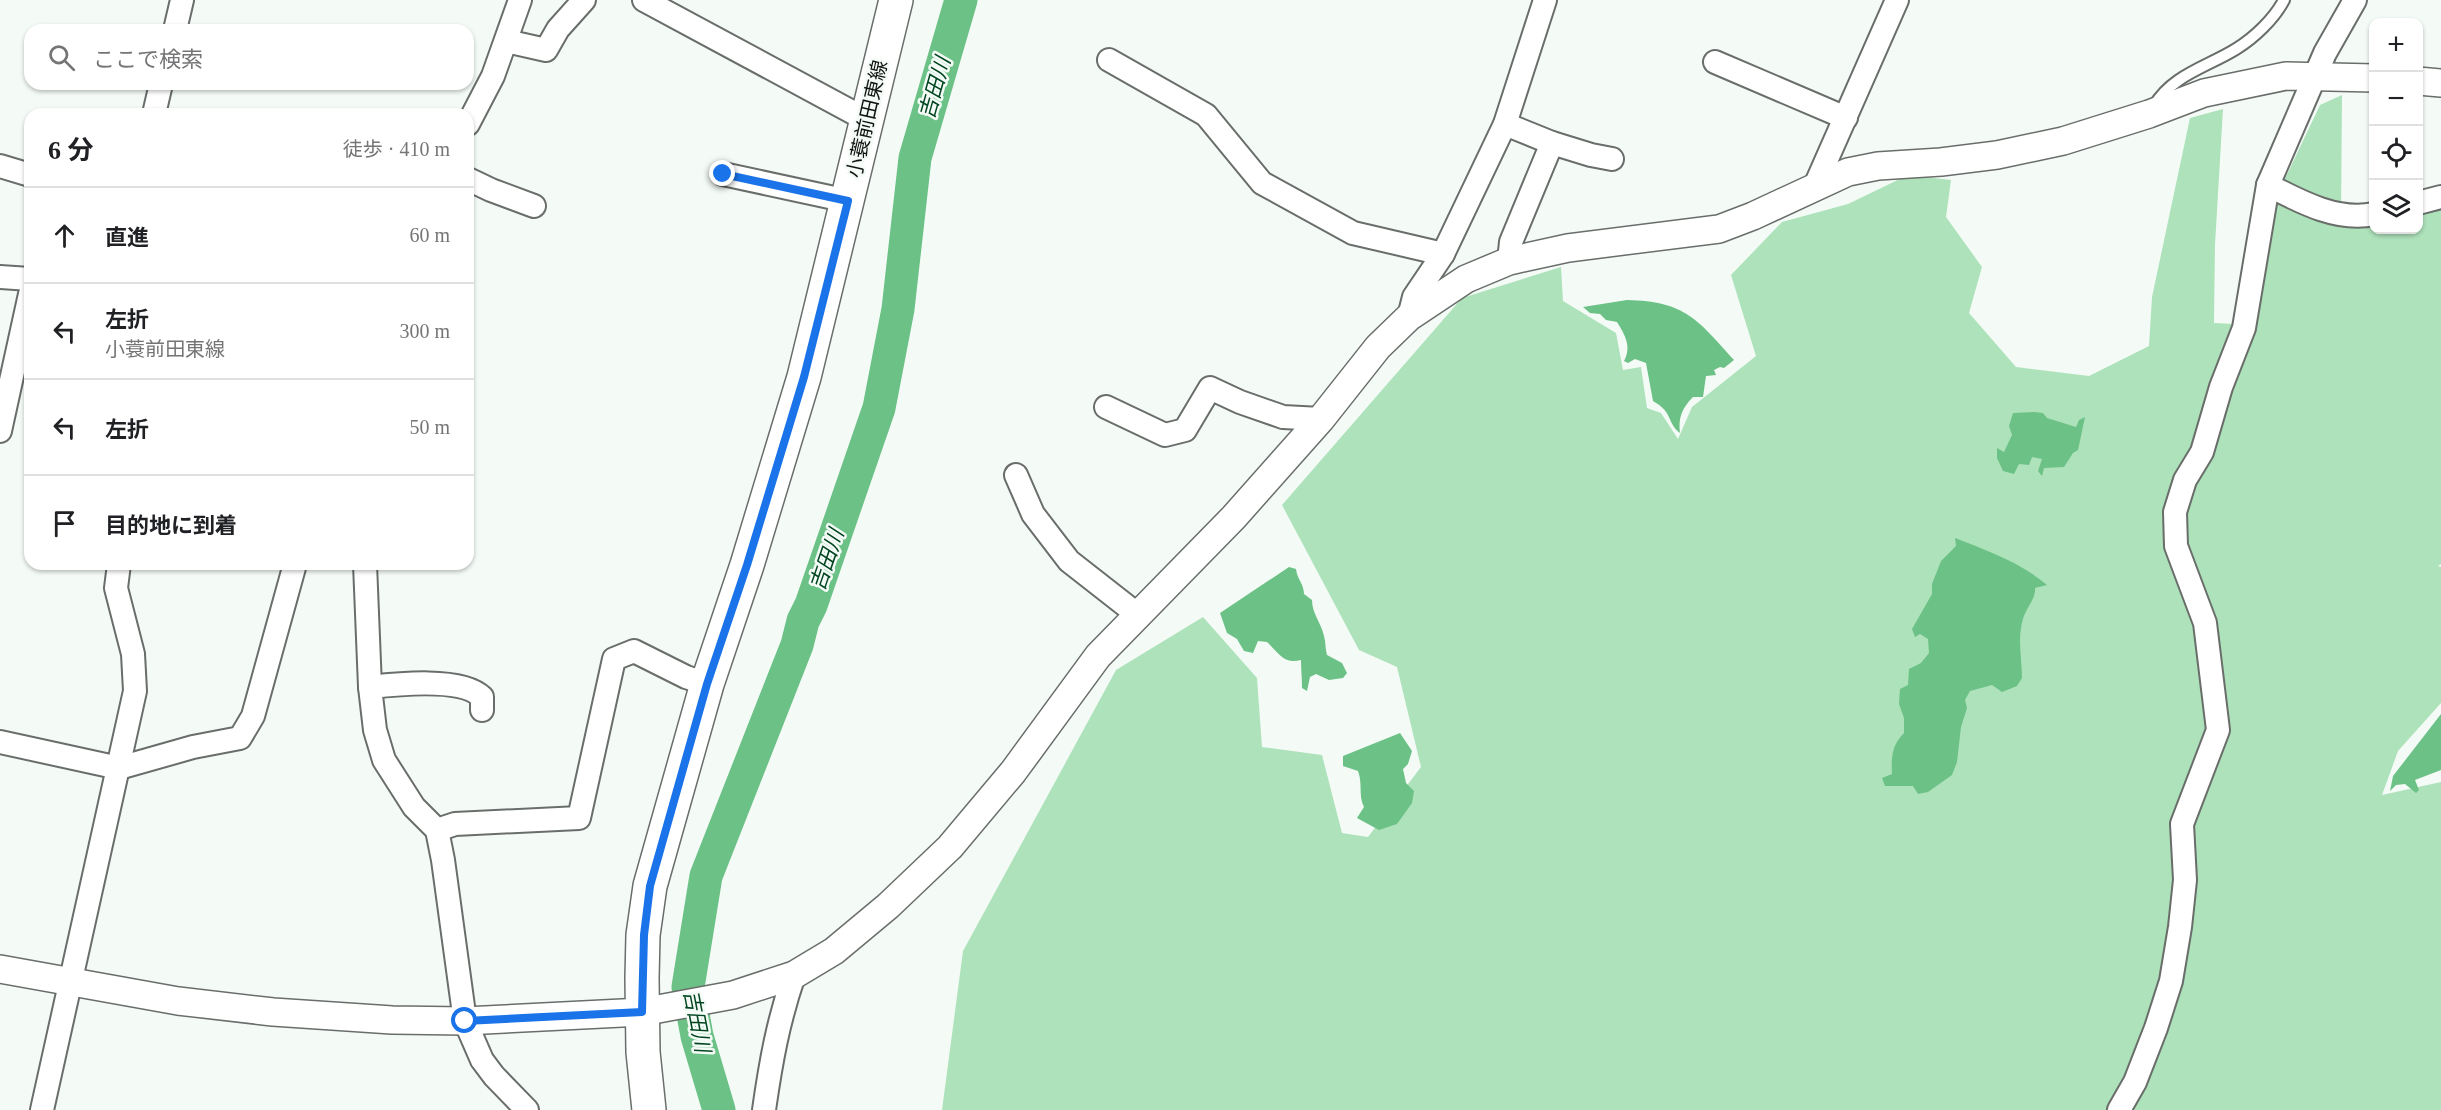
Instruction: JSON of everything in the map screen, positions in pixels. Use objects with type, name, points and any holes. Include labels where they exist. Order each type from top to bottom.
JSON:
[{"type":"main road","name":"小蓑前田東線","points":[[649,1110],[643,1052],[642,1012],[644,935],[650,886],[707,684],[747,565],[804,377],[896,0]]},
{"type":"street","points":[[176,24],[182,0]]},
{"type":"street","points":[[474,112],[493,76],[520,0]]},
{"type":"street","points":[[506,41],[546,50],[558,29],[584,0]]},
{"type":"street","points":[[644,0],[866,118]]},
{"type":"street","points":[[1409,317],[1414,297],[1443,254],[1505,124],[1545,0]]},
{"type":"street","points":[[1815,186],[1898,0]]},
{"type":"street","points":[[2119,1110],[2134,1082],[2156,1028],[2170,981],[2180,927],[2185,880],[2182,824],[2217,730],[2205,623],[2176,546],[2175,512],[2185,480],[2202,452],[2221,387],[2244,328],[2268,185],[2325,53],[2355,0]]},
{"type":"street","points":[[1108,60],[1206,115],[1262,183],[1353,233],[1443,254]]},
{"type":"street","points":[[1715,62],[1846,118]]},
{"type":"street","points":[[0,969],[178,1001],[273,1012],[392,1020],[465,1021],[642,1012],[733,995],[794,975],[834,951],[888,906],[950,847],[1013,772],[1098,656],[1234,517],[1321,419],[1378,347],[1409,317],[1466,279],[1509,261],[1568,248],[1719,229],[1753,216],[1848,172],[1878,166],[1941,162],[1997,155],[2063,141],[2149,114],[2204,93],[2286,76],[2369,78]]},
{"type":"street","points":[[2423,81],[2441,83]]},
{"type":"street","points":[[155,108],[160,90]]},
{"type":"street","points":[[1505,124],[1551,143],[1612,159]]},
{"type":"street","points":[[1509,261],[1511,242],[1551,143]]},
{"type":"street","points":[[0,166],[24,173]]},
{"type":"street","points":[[723,174],[848,201]]},
{"type":"street","points":[[474,182],[534,206]]},
{"type":"street","points":[[2268,185],[2310,207],[2361,217],[2369,215]]},
{"type":"street","points":[[2423,202],[2441,197]]},
{"type":"street","points":[[0,277],[24,279]]},
{"type":"street","points":[[0,431],[24,321]]},
{"type":"street","points":[[1106,407],[1165,435],[1185,430],[1209,388],[1283,417],[1321,419]]},
{"type":"street","points":[[1016,475],[1033,514],[1069,561],[1138,615]]},
{"type":"street","points":[[42,1110],[135,690],[133,654],[116,588],[118,570]]},
{"type":"street","points":[[0,742],[119,768],[193,747],[240,738],[254,716],[293,570]]},
{"type":"street","points":[[365,570],[370,687],[375,730],[384,760],[414,807],[437,831],[465,1021],[482,1060],[527,1110]]},
{"type":"street","points":[[437,831],[455,824],[579,818],[614,659],[634,651],[686,677],[707,684]]},
{"type":"street","points":[[370,687],[412,682],[473,688],[482,697],[482,710]]},
{"type":"street","points":[[764,1110],[772,1047],[794,975]]},
{"type":"lane","points":[[2149,114],[2160,95],[2194,69],[2237,49],[2276,15],[2284,0]]},
{"type":"shaded area","points":[[2342,95],[2341,219],[2369,216],[2369,234],[2423,234],[2423,208],[2441,206],[2441,564],[2438,566],[2441,567],[2441,703],[2398,751],[2382,795],[2441,782],[2441,1110],[942,1110],[963,951],[1116,670],[1203,617],[1257,678],[1262,747],[1322,755],[1342,833],[1368,837],[1421,767],[1397,667],[1359,650],[1282,505],[1462,298],[1561,267],[1563,301],[1616,333],[1623,370],[1641,367],[1647,408],[1661,413],[1678,439],[1692,407],[1756,356],[1731,275],[1782,222],[1848,204],[1908,175],[1951,180],[1946,217],[1982,267],[1969,313],[2016,367],[2089,376],[2149,346],[2152,297],[2190,118],[2223,109],[2215,245],[2214,323],[2256,325],[2272,206],[2320,105]]},
{"type":"shaded area","points":[[1627,300],[1663,304],[1689,315],[1734,360],[1724,368],[1714,370],[1716,375],[1706,376],[1703,397],[1693,397],[1684,409],[1680,418],[1680,433],[1667,413],[1653,401],[1646,363],[1635,359],[1628,363],[1624,361],[1627,346],[1625,336],[1617,322],[1606,320],[1600,314],[1590,313],[1583,307]]},
{"type":"shaded area","points":[[2013,413],[2043,413],[2047,418],[2076,427],[2079,420],[2085,417],[2078,450],[2073,453],[2064,467],[2044,468],[2042,476],[2038,471],[2042,459],[2032,457],[2029,465],[2019,464],[2014,474],[2003,471],[1997,458],[1997,448],[2004,452],[2012,435],[2009,426]]},
{"type":"shaded area","points":[[1955,538],[2015,563],[2047,585],[2035,588],[2034,596],[2021,626],[2022,678],[2017,686],[2002,692],[1992,685],[1970,691],[1965,700],[1967,708],[1961,727],[1957,762],[1952,775],[1928,792],[1918,794],[1913,786],[1885,786],[1882,778],[1892,774],[1893,752],[1904,733],[1904,718],[1899,704],[1900,689],[1908,685],[1909,669],[1921,663],[1929,653],[1928,639],[1920,634],[1915,637],[1912,629],[1932,594],[1932,584],[1941,561],[1956,546]]},
{"type":"shaded area","points":[[1289,567],[1296,569],[1304,594],[1312,600],[1313,610],[1324,636],[1327,655],[1342,663],[1347,673],[1343,678],[1329,680],[1316,674],[1310,677],[1307,691],[1302,688],[1301,660],[1286,659],[1267,642],[1258,641],[1253,653],[1244,651],[1237,639],[1227,633],[1220,613]]},
{"type":"shaded area","points":[[2441,714],[2441,770],[2415,780],[2419,790],[2416,793],[2405,784],[2396,785],[2390,791],[2393,776]]},
{"type":"shaded area","points":[[1400,733],[1412,751],[1408,764],[1403,769],[1406,783],[1414,791],[1412,803],[1397,824],[1379,830],[1357,818],[1364,807],[1358,771],[1343,766],[1343,756]]},
{"type":"waterway","name":"吉田川","points":[[719,1110],[697,1036],[688,987],[706,876],[797,645],[803,621],[811,605],[879,408],[898,309],[915,158],[961,0]]},
{"type":"route","points":[[465,1021],[642,1012],[644,935],[650,886],[707,684],[747,565],[804,377],[848,201],[723,174]]}]
